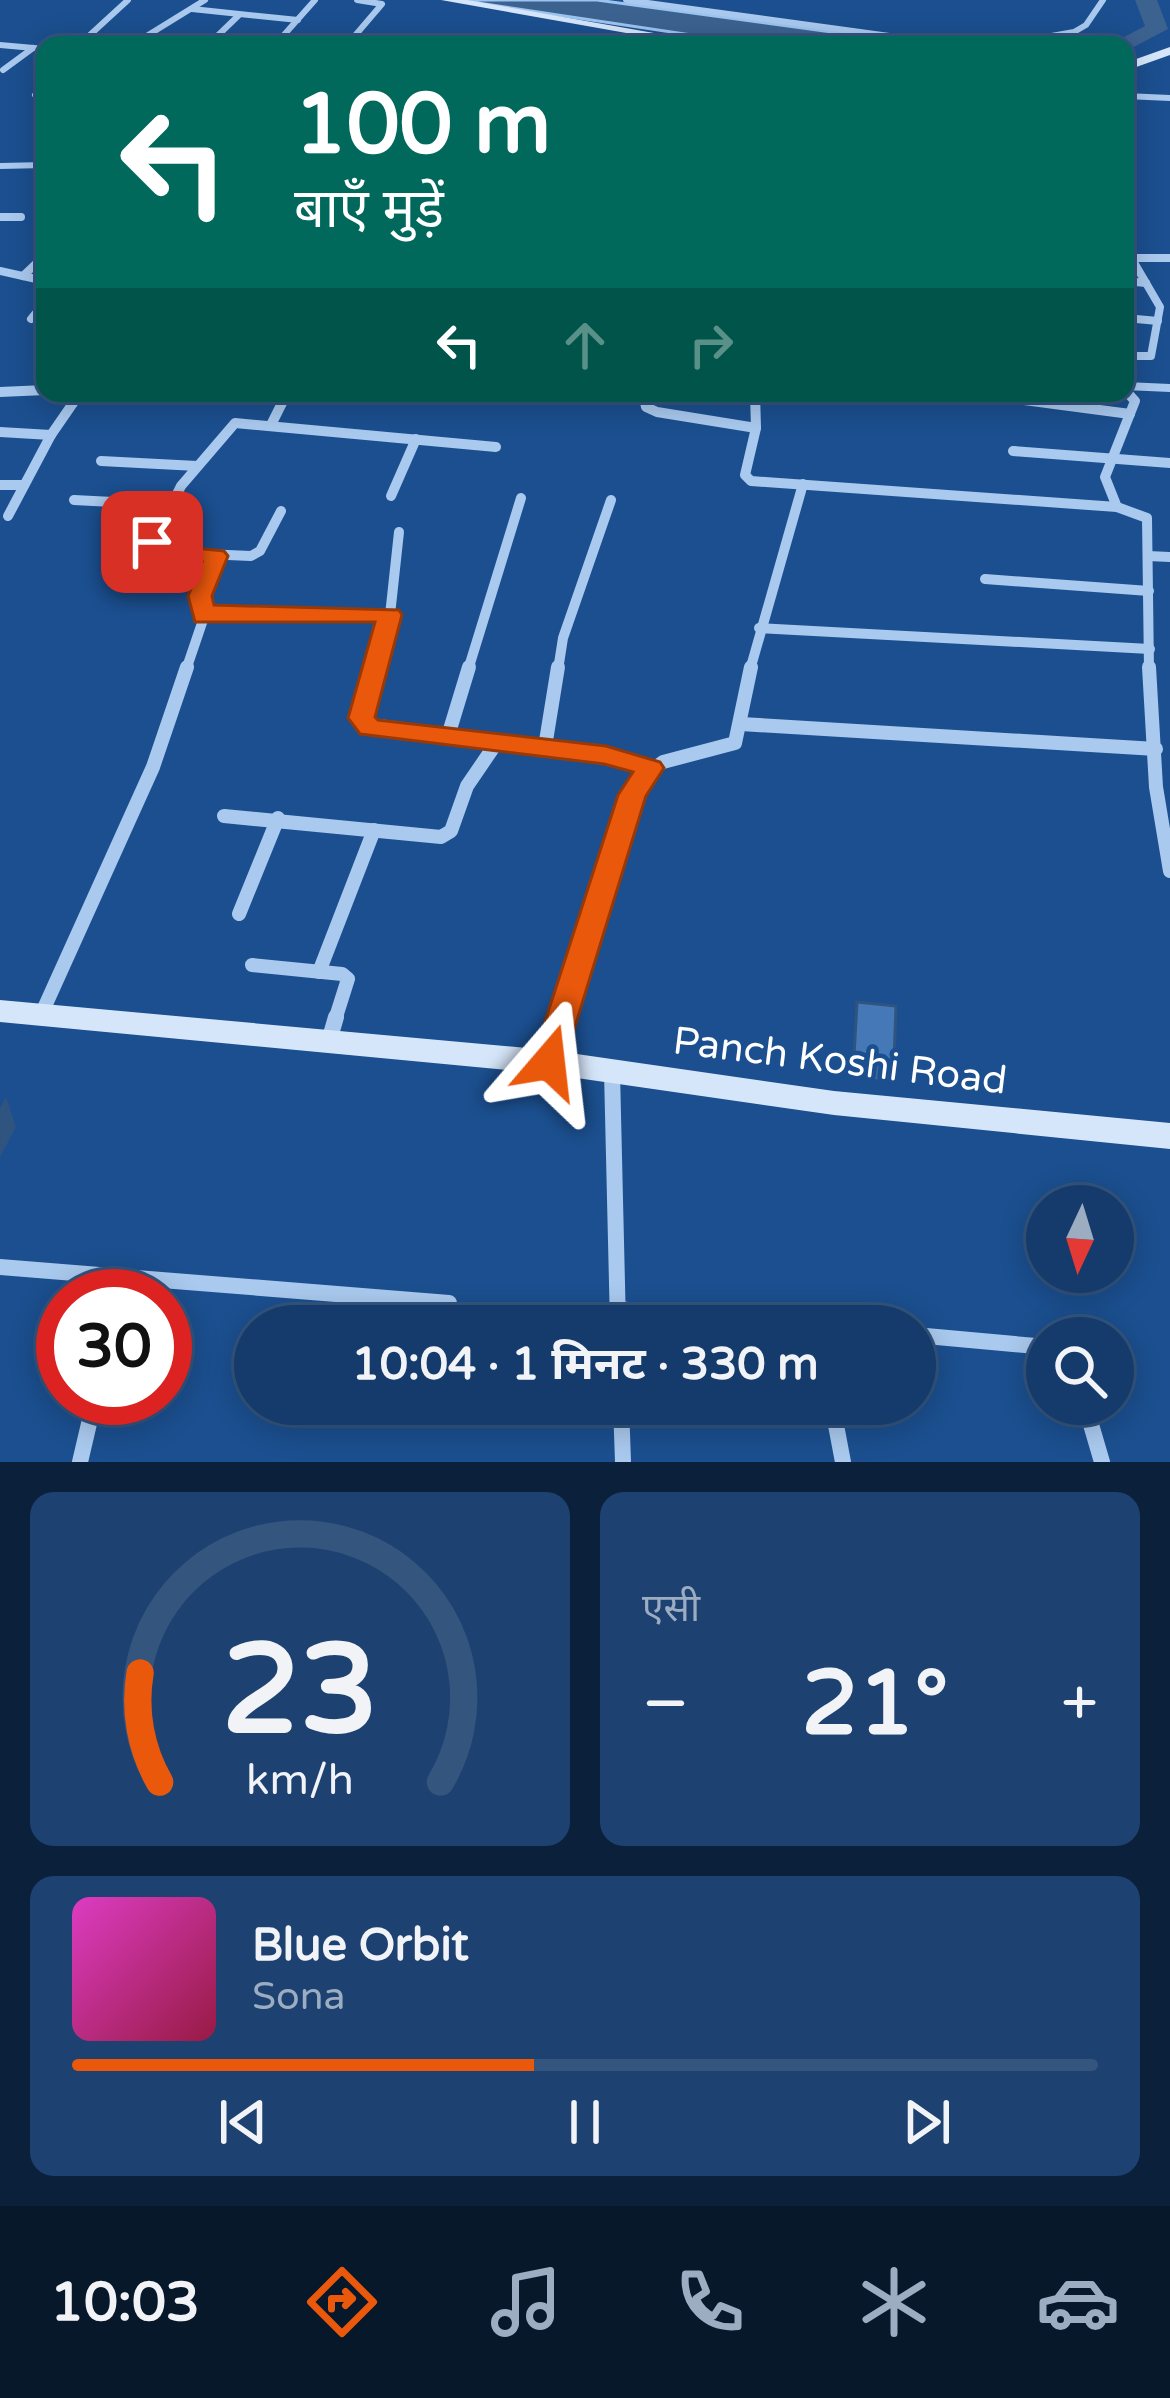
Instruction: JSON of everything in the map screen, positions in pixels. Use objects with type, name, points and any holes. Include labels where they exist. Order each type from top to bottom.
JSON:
[{"type":"street","points":[[89,36],[128,0]]},
{"type":"street","points":[[147,36],[205,0]]},
{"type":"street","points":[[283,36],[315,0]]},
{"type":"street","points":[[355,36],[382,4],[357,0]]},
{"type":"street","points":[[447,0],[662,36]]},
{"type":"street","points":[[626,0],[890,36]]},
{"type":"street","points":[[1051,36],[1086,25],[1103,0]]},
{"type":"street","points":[[192,9],[298,20]]},
{"type":"street","points":[[219,36],[224,25],[242,14]]},
{"type":"street","points":[[0,45],[36,48]]},
{"type":"street","points":[[3,70],[33,48]]},
{"type":"street","points":[[1134,64],[1170,50]]},
{"type":"street","points":[[1134,96],[1170,98]]},
{"type":"street","points":[[0,166],[36,166]]},
{"type":"street","points":[[0,217],[21,218]]},
{"type":"street","points":[[1134,258],[1170,258]]},
{"type":"street","points":[[1134,262],[1160,308],[1151,356]]},
{"type":"street","points":[[23,276],[36,264]]},
{"type":"street","points":[[0,271],[36,279]]},
{"type":"street","points":[[1134,282],[1146,283]]},
{"type":"street","points":[[32,319],[36,314]]},
{"type":"street","points":[[1134,319],[1158,321]]},
{"type":"street","points":[[1134,356],[1170,357]]},
{"type":"street","points":[[1134,388],[1170,388]]},
{"type":"street","points":[[1,394],[36,391]]},
{"type":"street","points":[[1117,507],[1105,477],[1134,400]]},
{"type":"street","points":[[8,516],[74,402]]},
{"type":"street","points":[[272,425],[282,402]]},
{"type":"street","points":[[645,402],[657,412],[756,428]]},
{"type":"street","points":[[755,402],[756,428],[745,477],[1117,507],[1147,518],[1156,749],[1162,841],[1170,871]]},
{"type":"street","points":[[1043,402],[1130,413]]},
{"type":"street","points":[[281,511],[257,554],[153,550],[152,542],[171,505],[232,424],[496,447]]},
{"type":"street","points":[[0,432],[51,435]]},
{"type":"street","points":[[391,496],[416,440]]},
{"type":"street","points":[[1012,451],[1170,463]]},
{"type":"street","points":[[101,461],[197,466]]},
{"type":"street","points":[[399,532],[390,615],[362,724],[606,755],[650,768],[735,743],[759,628],[803,484]]},
{"type":"street","points":[[0,485],[24,485]]},
{"type":"street","points":[[448,736],[521,499]]},
{"type":"street","points":[[74,500],[171,505]]},
{"type":"street","points":[[544,747],[563,638],[578,582],[610,500]]},
{"type":"street","points":[[41,1015],[154,767],[203,617],[200,596],[216,556]]},
{"type":"street","points":[[1148,556],[1170,557]]},
{"type":"street","points":[[985,579],[1149,591]]},
{"type":"street","points":[[203,617],[217,612],[390,615]]},
{"type":"street","points":[[759,628],[1150,649]]},
{"type":"street","points":[[741,724],[1156,749]]},
{"type":"street","points":[[224,816],[278,818],[435,838],[447,835],[467,786],[497,742]]},
{"type":"street","points":[[549,1062],[632,795],[650,768]]},
{"type":"street","points":[[239,914],[278,818]]},
{"type":"street","points":[[319,972],[374,830]]},
{"type":"street","points":[[252,965],[348,979],[328,1042]]},
{"type":"street","name":"Panch Koshi Road","points":[[0,1011],[549,1062],[834,1103],[1170,1136]]},
{"type":"street","points":[[612,1072],[618,1305]]},
{"type":"street","points":[[0,1267],[36,1270]]},
{"type":"street","points":[[192,1282],[449,1303]]},
{"type":"street","points":[[936,1337],[1026,1345]]},
{"type":"street","points":[[80,1462],[89,1425]]},
{"type":"street","points":[[622,1425],[623,1462]]},
{"type":"street","points":[[836,1425],[843,1462]]},
{"type":"street","points":[[1091,1425],[1102,1462]]},
{"type":"water","points":[[458,0],[597,0],[861,36],[698,36]]},
{"type":"building","points":[[857,1002],[896,1006],[894,1061],[854,1056]]},
{"type":"waterway","points":[[1134,39],[1157,29],[1146,0]]},
{"type":"route","points":[[152,542],[153,550],[216,556],[200,596],[203,617],[217,612],[390,615],[361,718],[370,728],[606,755],[650,768],[632,795],[549,1062]]}]
